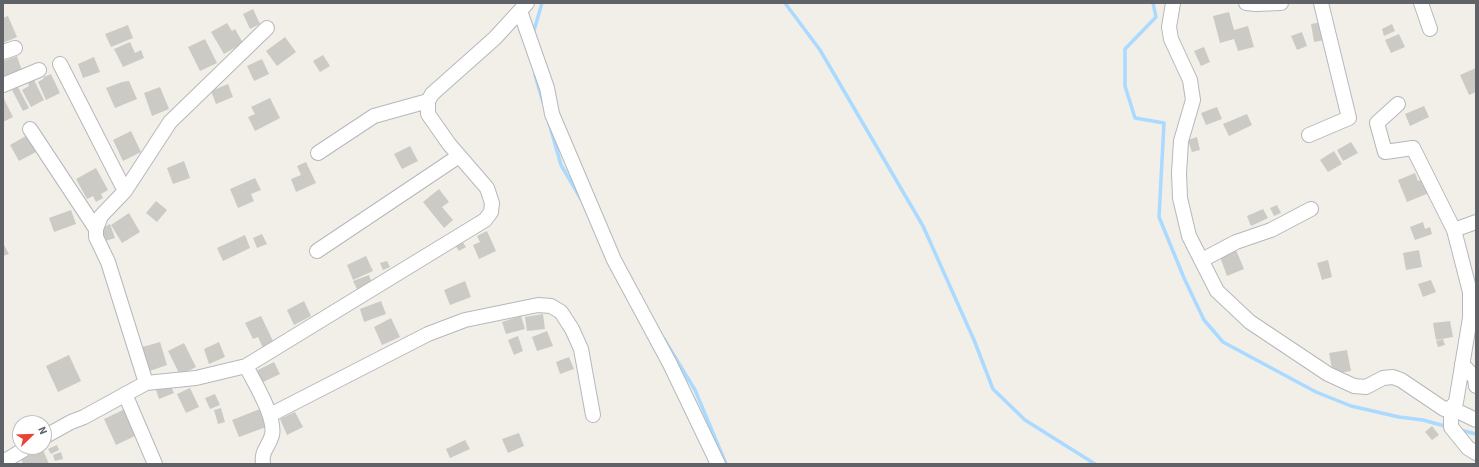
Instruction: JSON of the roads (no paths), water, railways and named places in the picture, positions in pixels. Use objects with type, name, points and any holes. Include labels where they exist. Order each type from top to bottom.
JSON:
[{"type":"street","points":[[1173,3],[1169,27],[1171,39],[1190,80],[1193,100],[1181,141],[1179,173],[1180,198],[1189,236],[1217,291],[1250,322],[1328,374],[1354,386],[1366,387],[1383,378],[1393,377],[1401,380],[1444,409],[1451,408],[1476,420]]},
{"type":"street","points":[[1246,3],[1280,3]]},
{"type":"street","points":[[1309,135],[1349,118],[1321,3]]},
{"type":"street","points":[[1421,3],[1430,29]]},
{"type":"street","points":[[52,433],[146,383],[196,378],[246,366],[485,220],[491,212],[492,204],[487,188],[449,144],[428,114],[428,101],[432,94],[495,38],[523,7]]},
{"type":"street","points":[[523,7],[547,88],[552,114],[614,260],[670,364],[718,464]]},
{"type":"street","points":[[146,383],[108,262],[96,237],[96,229],[101,216],[125,191],[170,122],[267,28]]},
{"type":"street","points":[[60,64],[125,191]]},
{"type":"street","points":[[3,85],[39,70]]},
{"type":"street","points":[[318,153],[374,116],[428,101]]},
{"type":"street","points":[[1398,104],[1377,123],[1385,152],[1414,148],[1454,230],[1470,292],[1470,318],[1456,402],[1451,408],[1451,427],[1468,448],[1476,453]]},
{"type":"street","points":[[30,129],[96,229]]},
{"type":"street","points":[[317,251],[459,156]]},
{"type":"street","points":[[1202,260],[1236,242],[1271,230],[1311,209]]},
{"type":"street","points":[[1454,230],[1476,222]]},
{"type":"street","points":[[270,415],[428,334],[465,320],[538,305],[551,306],[561,312],[572,329],[580,349],[593,415]]},
{"type":"street","points":[[1462,364],[1475,378],[1476,386]]},
{"type":"street","points":[[246,366],[270,415],[272,434],[262,456],[263,464]]},
{"type":"street","points":[[125,394],[155,464]]},
{"type":"street","points":[[3,462],[15,455]]},
{"type":"waterway","points":[[533,34],[542,3]]},
{"type":"waterway","points":[[785,3],[820,50],[923,226],[974,340],[993,389],[1025,420],[1095,464]]},
{"type":"waterway","points":[[1153,3],[1156,17],[1125,49],[1125,86],[1135,118],[1164,123],[1159,217],[1184,278],[1204,320],[1223,342],[1316,392],[1351,406],[1399,417],[1423,420],[1448,427]]},
{"type":"waterway","points":[[535,75],[543,102]]},
{"type":"waterway","points":[[549,123],[561,165],[581,199]]},
{"type":"waterway","points":[[664,339],[695,390],[726,464]]},
{"type":"waterway","points":[[1460,430],[1476,434]]}]
